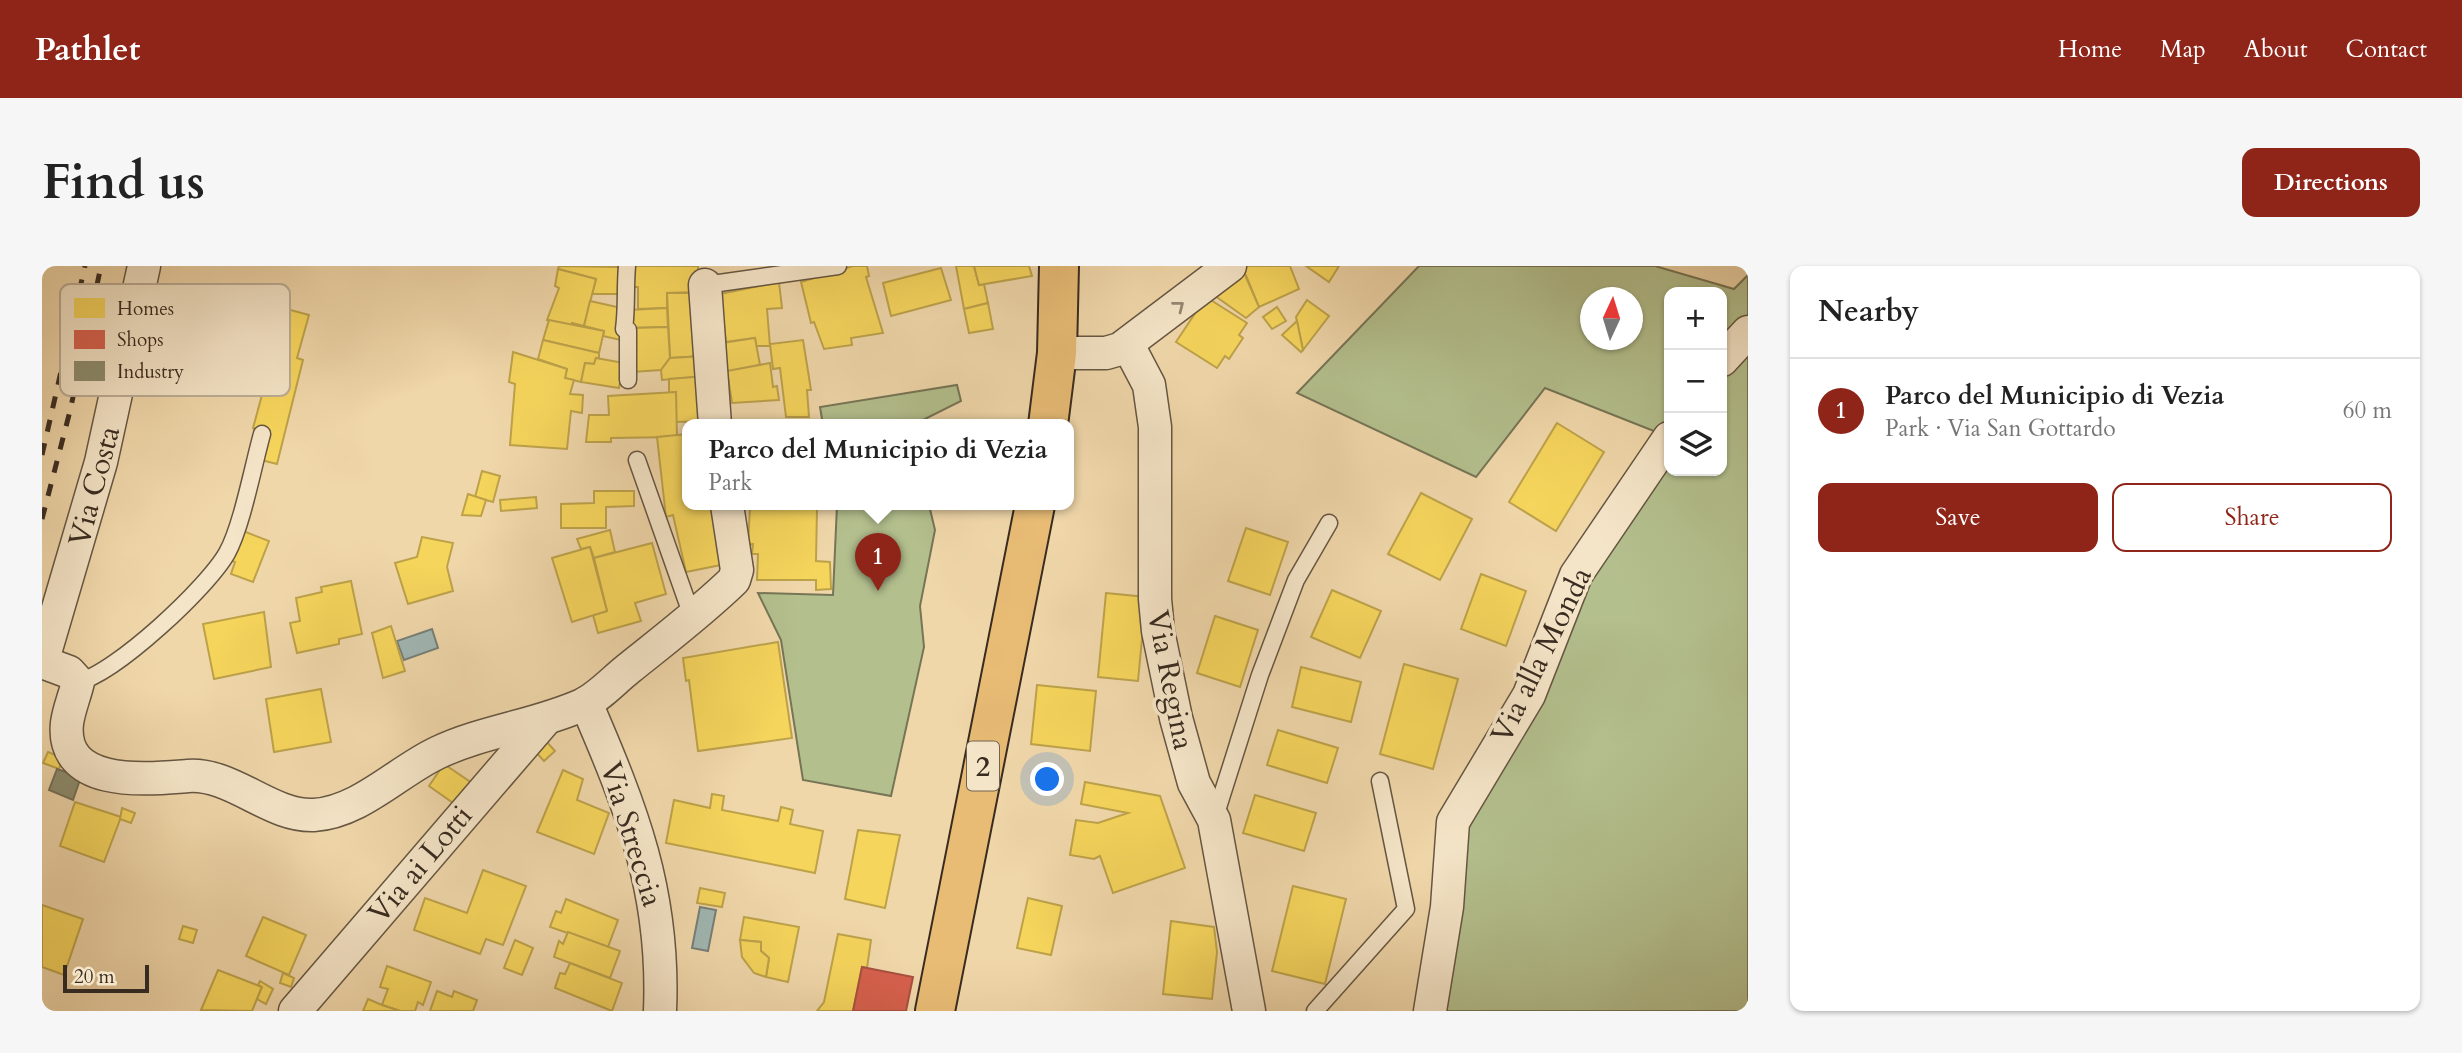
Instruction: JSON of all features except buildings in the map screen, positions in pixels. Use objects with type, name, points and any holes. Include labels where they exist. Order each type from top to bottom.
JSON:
[{"type":"main road","points":[[1049,419],[1057,353],[1059,266]]},
{"type":"main road","name":"2","points":[[935,1011],[1034,510]]},
{"type":"street","name":"Via Costa","points":[[140,284],[144,266]]},
{"type":"street","points":[[1057,353],[1106,353],[1128,345],[1230,266]]},
{"type":"street","points":[[716,278],[716,419]]},
{"type":"street","points":[[1727,355],[1748,332]]},
{"type":"street","name":"Via Regina","points":[[1128,345],[1149,385],[1155,427],[1155,598],[1158,631],[1176,718],[1194,783],[1214,820],[1249,1011]]},
{"type":"street","name":"Via Costa","points":[[42,662],[101,462],[115,396]]},
{"type":"street","name":"Via alla Monda","points":[[1430,1011],[1447,907],[1453,822],[1529,695],[1576,575],[1664,445]]},
{"type":"street","points":[[42,662],[69,672],[78,682],[67,722],[68,737],[76,755],[91,768],[127,780],[204,777],[293,812],[315,815],[344,807],[456,745],[546,720],[586,703],[734,580],[736,575],[728,510]]},
{"type":"street","name":"Via Streccia","points":[[586,703],[620,782],[650,875],[661,943],[660,1011]]},
{"type":"street","name":"Via ai Lotti","points":[[295,1011],[546,720]]},
{"type":"lane","points":[[627,266],[624,329],[628,330],[628,380]]},
{"type":"lane","points":[[716,278],[838,266]]},
{"type":"lane","points":[[78,682],[103,672],[174,612],[216,568],[232,541],[262,434]]},
{"type":"lane","points":[[637,460],[692,616]]},
{"type":"lane","points":[[1214,820],[1260,675],[1296,580],[1329,523]]},
{"type":"lane","points":[[1315,1011],[1406,909],[1380,781]]},
{"type":"green space","points":[[1419,266],[1655,266],[1734,289],[1748,275],[1748,1011],[1433,1011],[1453,822],[1576,575],[1664,445],[1664,476],[1727,476],[1727,287],[1664,287],[1664,435],[1545,388],[1476,477],[1297,393]]},
{"type":"green space","points":[[957,385],[961,401],[925,419],[822,419],[820,407]]},
{"type":"green space","points":[[837,510],[930,510],[935,530],[920,606],[924,647],[891,796],[803,780],[781,640],[758,593],[833,595]]},
{"type":"water","points":[[432,629],[438,648],[404,660],[397,641]]},
{"type":"water","points":[[700,907],[716,910],[708,951],[692,948]]},
{"type":"railway","points":[[81,284],[85,266]]},
{"type":"railway","points":[[97,284],[101,266]]},
{"type":"railway","points":[[42,455],[60,376]]},
{"type":"railway","points":[[42,519],[73,396]]},
{"type":"place","name":"Parco del Municipio di Vezia","points":[[878,591]]}]
